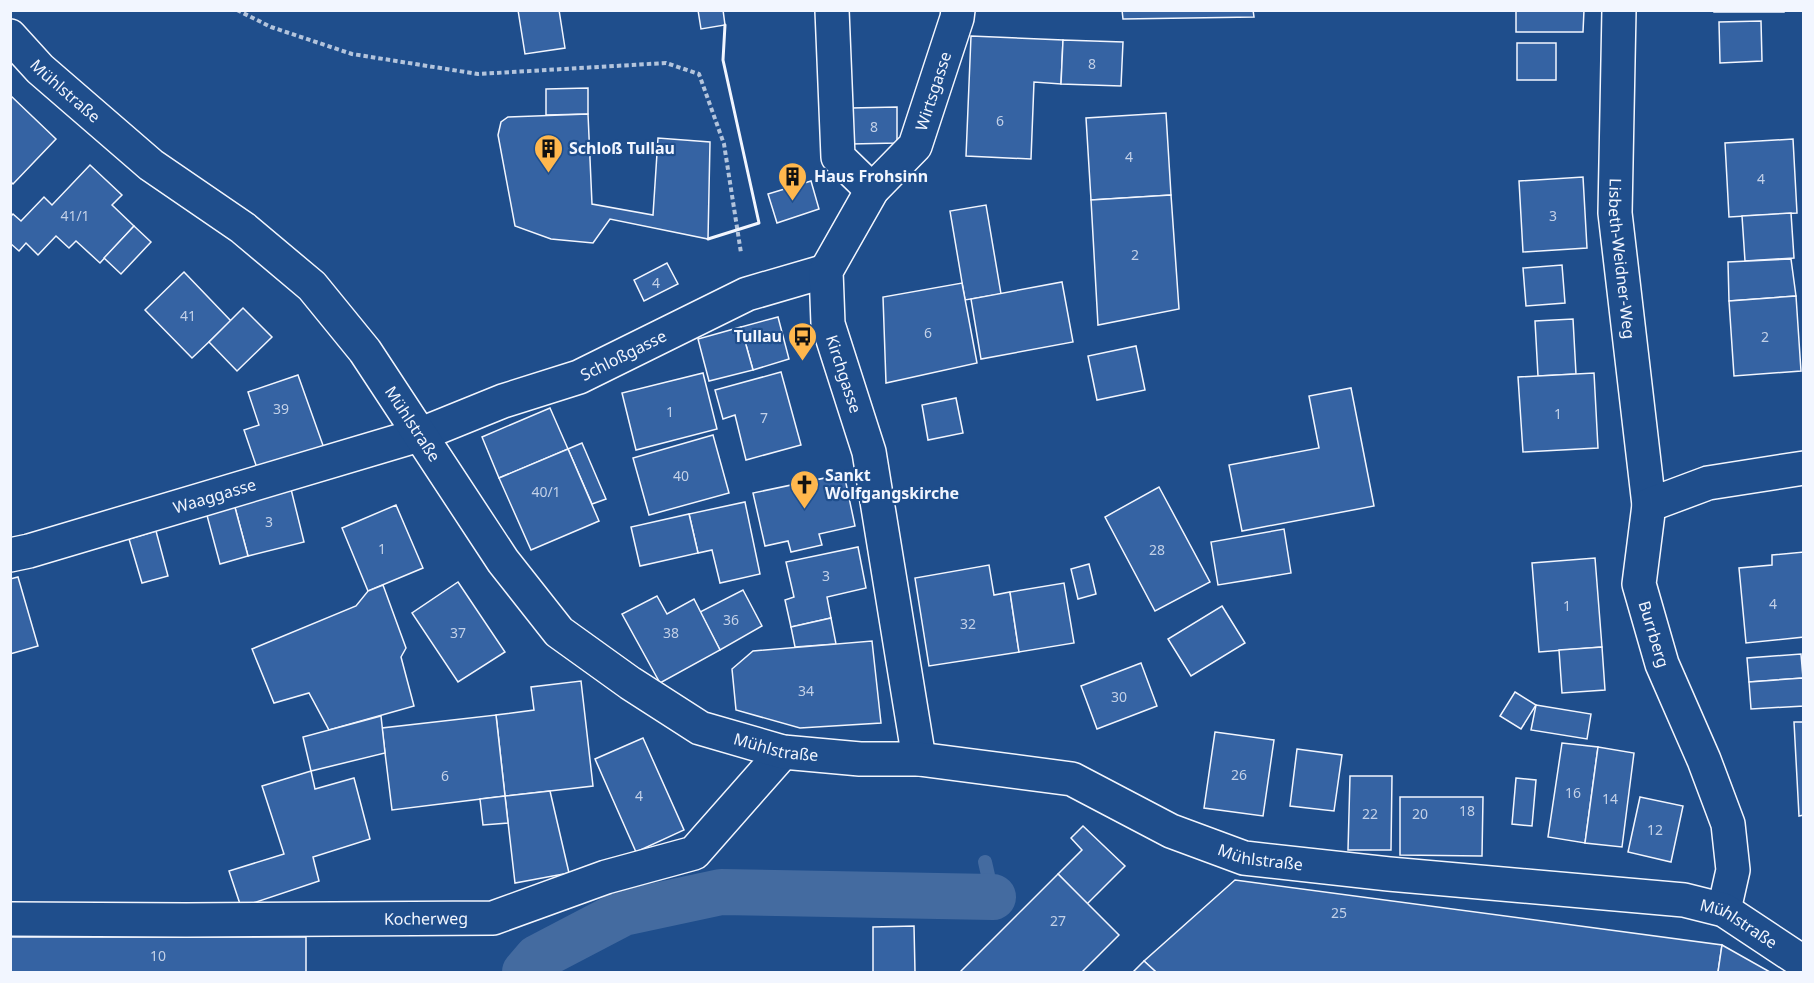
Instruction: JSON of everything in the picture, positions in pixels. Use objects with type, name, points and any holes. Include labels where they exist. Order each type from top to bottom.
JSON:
[{"type":"street","points":[[826,271],[872,190],[838,157],[832,10]]},
{"type":"street","name":"Wirtsgasse","points":[[872,190],[915,146],[958,10]]},
{"type":"street","name":"Lisbeth-Weidner-Weg","points":[[1619,10],[1615,213],[1649,505]]},
{"type":"street","name":"Mühlstraße","points":[[10,36],[40,69],[152,165],[243,228],[312,286],[365,351],[502,561],[559,632],[630,683],[700,728],[783,752],[860,759],[920,759],[1072,779],[1171,831],[1244,858],[1389,874],[1684,900],[1724,910],[1803,963]]},
{"type":"street","name":"Schloßgasse","points":[[419,435],[503,401],[579,377],[747,294],[826,271]]},
{"type":"street","name":"Kirchgasse","points":[[826,271],[828,324],[868,452],[920,759]]},
{"type":"street","name":"Waaggasse","points":[[10,555],[419,435]]},
{"type":"street","points":[[1649,505],[1708,483],[1803,468]]},
{"type":"street","name":"Burrberg","points":[[1649,505],[1639,584],[1662,664],[1704,760],[1728,824],[1733,870],[1724,910]]},
{"type":"street","name":"Kocherweg","points":[[10,919],[493,918],[606,877],[694,853],[783,752]]},
{"type":"path","points":[[237,10],[271,27],[352,54],[478,75],[666,63],[699,74],[724,144],[747,294]]},
{"type":"building","points":[[518,10],[559,10],[565,48],[525,54]]},
{"type":"building","points":[[698,10],[723,10],[725,25],[701,29]]},
{"type":"building","points":[[1122,10],[1253,10],[1254,17],[1123,19]]},
{"type":"building","points":[[1516,10],[1584,10],[1583,32],[1516,32]]},
{"type":"building","points":[[1714,10],[1784,10],[1784,12],[1714,12]]},
{"type":"building","points":[[1761,21],[1762,61],[1720,63],[1719,22]]},
{"type":"building","points":[[971,36],[1063,40],[1061,84],[1034,82],[1031,159],[966,156]]},
{"type":"building","points":[[1063,40],[1123,42],[1121,86],[1061,84]]},
{"type":"building","points":[[1517,43],[1556,43],[1556,80],[1517,80]]},
{"type":"building","points":[[588,88],[588,114],[546,115],[546,89]]},
{"type":"building","points":[[10,95],[56,139],[13,184],[10,181]]},
{"type":"building","points":[[897,107],[897,143],[851,144],[851,108]]},
{"type":"building","points":[[1166,113],[1171,195],[1091,200],[1086,118]]},
{"type":"building","name":"Schloß Tullau","points":[[588,114],[592,204],[653,215],[658,138],[710,142],[708,239],[610,219],[593,243],[551,239],[515,226],[498,135],[501,122],[508,117]]},
{"type":"building","points":[[1793,139],[1797,213],[1729,217],[1725,143]]},
{"type":"building","points":[[90,165],[122,195],[112,205],[134,226],[100,263],[76,241],[69,248],[56,236],[38,255],[26,243],[19,251],[10,243],[10,217],[13,214],[21,221],[44,197],[52,205]]},
{"type":"building","points":[[1583,177],[1587,248],[1523,252],[1519,181]]},
{"type":"building","name":"Haus Frohsinn","points":[[811,181],[819,209],[777,223],[768,194]]},
{"type":"building","points":[[1171,195],[1179,309],[1098,325],[1091,200]]},
{"type":"building","points":[[986,205],[1001,294],[965,300],[950,211]]},
{"type":"building","points":[[1791,213],[1794,258],[1745,261],[1742,216]]},
{"type":"building","points":[[134,226],[151,242],[121,274],[104,258]]},
{"type":"building","points":[[1791,259],[1796,296],[1729,301],[1728,262]]},
{"type":"building","points":[[667,263],[678,284],[644,301],[634,280]]},
{"type":"building","points":[[1562,265],[1565,303],[1526,306],[1523,268]]},
{"type":"building","points":[[184,272],[231,321],[192,358],[145,310]]},
{"type":"building","points":[[1062,282],[1073,342],[981,359],[971,299]]},
{"type":"building","points":[[962,283],[977,363],[886,383],[883,297]]},
{"type":"building","points":[[1796,296],[1801,371],[1734,376],[1729,301]]},
{"type":"building","points":[[243,308],[272,337],[237,371],[209,342]]},
{"type":"building","points":[[778,317],[789,359],[753,370],[741,327]]},
{"type":"building","points":[[1573,319],[1576,374],[1538,376],[1535,321]]},
{"type":"building","points":[[741,327],[753,370],[709,381],[698,339]]},
{"type":"building","points":[[1136,346],[1145,390],[1097,400],[1088,356]]},
{"type":"building","points":[[781,372],[801,445],[746,460],[735,415],[723,419],[715,390]]},
{"type":"building","points":[[703,373],[717,429],[636,450],[622,393]]},
{"type":"building","points":[[1594,373],[1598,448],[1523,452],[1518,377]]},
{"type":"building","points":[[298,375],[325,451],[259,474],[244,430],[259,425],[248,392]]},
{"type":"building","points":[[1351,388],[1374,506],[1242,531],[1229,465],[1319,448],[1309,396]]},
{"type":"building","points":[[956,398],[963,433],[928,440],[922,405]]},
{"type":"building","points":[[550,408],[568,449],[499,478],[482,437]]},
{"type":"building","points":[[713,435],[729,493],[649,515],[633,458]]},
{"type":"building","points":[[582,443],[606,499],[592,504],[568,449]]},
{"type":"building","points":[[568,449],[599,521],[531,550],[499,478]]},
{"type":"building","name":"Sankt Wolfgangskirche","points":[[844,474],[855,526],[819,534],[822,545],[791,552],[788,541],[765,546],[753,493]]},
{"type":"building","points":[[290,485],[304,542],[248,556],[233,500]]},
{"type":"building","points":[[1159,487],[1210,582],[1155,611],[1105,517]]},
{"type":"building","points":[[233,500],[248,556],[220,564],[205,508]]},
{"type":"building","points":[[745,502],[760,574],[720,583],[712,550],[698,553],[689,514]]},
{"type":"building","points":[[396,505],[423,568],[368,591],[342,528]]},
{"type":"building","points":[[689,514],[698,553],[640,566],[631,527]]},
{"type":"building","points":[[1284,529],[1291,573],[1218,585],[1211,542]]},
{"type":"building","points":[[156,531],[168,576],[142,583],[129,539]]},
{"type":"building","points":[[858,547],[866,588],[827,597],[831,618],[791,627],[785,600],[794,597],[786,562]]},
{"type":"building","points":[[1804,552],[1804,637],[1746,643],[1739,568],[1772,565],[1772,555]]},
{"type":"building","points":[[1595,558],[1602,647],[1539,652],[1532,563]]},
{"type":"building","points":[[1089,564],[1096,594],[1078,599],[1071,569]]},
{"type":"building","points":[[989,565],[994,595],[1010,592],[1019,652],[929,666],[915,578]]},
{"type":"building","points":[[18,577],[38,646],[10,654],[10,579]]},
{"type":"building","points":[[458,582],[505,652],[458,682],[412,613]]},
{"type":"building","points":[[1064,583],[1074,643],[1019,652],[1010,592]]},
{"type":"building","points":[[383,585],[406,648],[401,657],[414,706],[329,730],[309,693],[274,703],[252,649],[356,606],[368,591]]},
{"type":"building","points":[[743,590],[762,626],[720,650],[700,612]]},
{"type":"building","points":[[657,596],[667,614],[694,599],[720,650],[660,683],[622,614]]},
{"type":"building","points":[[1222,606],[1245,643],[1191,676],[1168,639]]},
{"type":"building","points":[[831,618],[836,644],[795,647],[791,627]]},
{"type":"building","points":[[872,641],[881,723],[800,728],[736,710],[732,669],[753,651]]},
{"type":"building","points":[[1602,647],[1605,690],[1562,693],[1559,650]]},
{"type":"building","points":[[1801,654],[1803,678],[1749,682],[1747,658]]},
{"type":"building","points":[[1141,663],[1157,706],[1097,729],[1081,686]]},
{"type":"building","points":[[1803,678],[1804,706],[1751,709],[1749,682]]},
{"type":"building","points":[[581,681],[593,786],[505,796],[496,715],[534,710],[531,687]]},
{"type":"building","points":[[1515,692],[1536,705],[1521,729],[1500,716]]},
{"type":"building","points":[[1536,705],[1591,714],[1587,739],[1531,730]]},
{"type":"building","points":[[496,715],[505,796],[392,810],[382,728]]},
{"type":"building","points":[[381,716],[385,753],[311,771],[303,737]]},
{"type":"building","points":[[1794,722],[1804,722],[1804,815],[1799,816]]},
{"type":"building","points":[[1215,732],[1274,740],[1263,816],[1204,808]]},
{"type":"building","points":[[643,738],[684,830],[636,852],[595,759]]},
{"type":"building","points":[[1562,743],[1598,747],[1585,843],[1548,837]]},
{"type":"building","points":[[1598,747],[1634,753],[1622,847],[1585,843]]},
{"type":"building","points":[[1297,749],[1342,755],[1334,811],[1290,806]]},
{"type":"building","points":[[311,771],[315,789],[354,778],[370,839],[313,857],[319,881],[241,907],[229,871],[284,854],[262,786]]},
{"type":"building","points":[[1350,776],[1392,776],[1391,850],[1348,850]]},
{"type":"building","points":[[1516,778],[1536,780],[1532,826],[1512,824]]},
{"type":"building","points":[[550,791],[569,873],[515,883],[505,796]]},
{"type":"building","points":[[505,796],[508,823],[483,825],[480,799]]},
{"type":"building","points":[[1400,797],[1483,797],[1482,856],[1400,855]]},
{"type":"building","points":[[1640,797],[1683,806],[1671,862],[1628,852]]},
{"type":"building","points":[[1083,826],[1125,866],[1087,904],[1058,874],[1082,850],[1071,838]]},
{"type":"building","points":[[1058,874],[1119,935],[1082,972],[960,972]]},
{"type":"building","points":[[1235,880],[1722,945],[1718,972],[1156,972],[1144,961]]},
{"type":"building","points":[[914,926],[915,972],[873,972],[873,927]]},
{"type":"building","points":[[10,937],[306,937],[306,972],[10,972]]},
{"type":"building","points":[[1722,945],[1770,972],[1718,972]]},
{"type":"building","points":[[1144,961],[1156,972],[1133,972]]},
{"type":"waterway","points":[[985,862],[993,897]]},
{"type":"waterway","points":[[525,972],[537,958],[623,913],[721,892],[993,897]]},
{"type":"wall","points":[[708,239],[759,223],[723,60],[725,25]]},
{"type":"place","name":"Schloß Tullau","points":[[548,174]]},
{"type":"place","name":"Haus Frohsinn","points":[[793,202]]},
{"type":"place","name":"Tullau","points":[[803,362]]},
{"type":"place","name":"Sankt Wolfgangskirche","points":[[804,510]]}]
